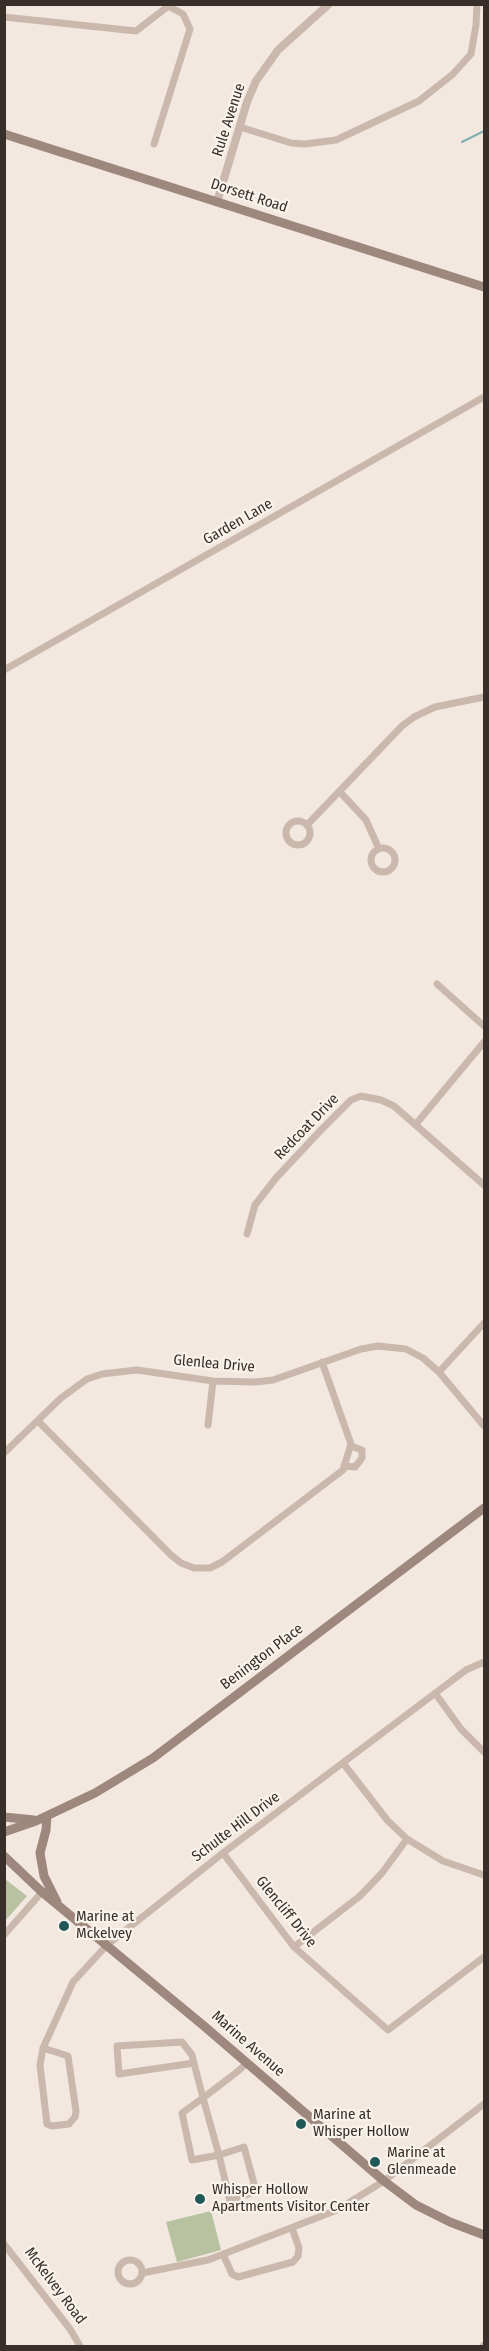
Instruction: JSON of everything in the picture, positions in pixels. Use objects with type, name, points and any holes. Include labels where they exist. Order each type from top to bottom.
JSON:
[{"type":"main road","name":"Dorsett Road","points":[[4,134],[484,287]]},
{"type":"main road","name":"Benington Place","points":[[47,1816],[99,1791],[153,1758],[484,1508]]},
{"type":"main road","points":[[4,1832],[47,1816],[40,1853],[44,1876],[60,1907]]},
{"type":"main road","points":[[4,1817],[36,1821]]},
{"type":"main road","name":"Marine Avenue","points":[[4,1856],[42,1892],[384,2181],[416,2205],[450,2222],[484,2235]]},
{"type":"main road","points":[[4,1867],[17,1868]]},
{"type":"street","name":"Rule Avenue","points":[[216,202],[256,81],[268,62],[289,39],[329,4]]},
{"type":"street","points":[[240,127],[291,143],[305,144],[336,140],[419,101],[453,74],[471,54],[477,4]]},
{"type":"street","points":[[4,17],[136,31],[171,6],[183,14],[190,29],[154,144]]},
{"type":"street","name":"Garden Lane","points":[[4,670],[484,397]]},
{"type":"street","points":[[307,825],[402,726],[414,717],[435,707],[484,697]]},
{"type":"street","points":[[340,792],[366,820],[379,849]]},
{"type":"street","points":[[437,984],[484,1026]]},
{"type":"street","points":[[416,1124],[484,1042]]},
{"type":"street","name":"Redcoat Drive","points":[[247,1234],[255,1205],[276,1178],[351,1100],[361,1096],[381,1100],[394,1106],[484,1185]]},
{"type":"street","points":[[439,1372],[484,1323]]},
{"type":"street","name":"Glenlea Drive","points":[[4,1453],[61,1398],[87,1379],[102,1374],[137,1370],[213,1380],[255,1382],[273,1380],[361,1349],[378,1346],[394,1347],[423,1358],[439,1372],[484,1426]]},
{"type":"street","points":[[38,1421],[171,1555],[181,1563],[194,1568],[210,1568],[222,1562],[339,1474],[344,1466],[351,1446],[322,1362]]},
{"type":"street","points":[[208,1425],[213,1380]]},
{"type":"street","points":[[344,1466],[355,1467],[362,1458],[362,1450],[351,1446]]},
{"type":"street","name":"Schulte Hill Drive","points":[[43,2048],[68,2056],[75,2111],[75,2117],[69,2124],[51,2126],[47,2124],[40,2065],[43,2048],[73,1982],[107,1945],[223,1853],[466,1670],[484,1662]]},
{"type":"street","points":[[435,1693],[461,1729],[484,1752]]},
{"type":"street","points":[[343,1763],[388,1821],[407,1839],[443,1861],[484,1875]]},
{"type":"street","points":[[294,1947],[360,1896],[382,1873],[407,1839]]},
{"type":"street","name":"Glencliff Drive","points":[[223,1853],[294,1947],[388,2030],[484,1957]]},
{"type":"street","points":[[4,1935],[42,1892]]},
{"type":"street","points":[[194,2063],[119,2074],[117,2046],[182,2042],[192,2055],[203,2098],[219,2155],[230,2201],[256,2191],[244,2147],[219,2155],[192,2160],[182,2113],[203,2098],[247,2063]]},
{"type":"street","points":[[142,2273],[208,2260],[337,2210],[384,2181],[484,2104]]},
{"type":"street","points":[[223,2254],[232,2274],[238,2277],[293,2262],[298,2256],[299,2248],[292,2228]]},
{"type":"street","name":"McKelvey Road","points":[[4,2244],[70,2329],[80,2346]]},
{"type":"green space","points":[[5,1879],[27,1896],[5,1921]]},
{"type":"green space","points":[[211,2211],[221,2250],[177,2262],[166,2222]]},
{"type":"waterway","points":[[462,142],[484,131]]},
{"type":"place","name":"Marine at Mckelvey","points":[[64,1926]]},
{"type":"place","name":"Marine at Whisper Hollow","points":[[301,2124]]},
{"type":"place","name":"Marine at Glenmeade","points":[[375,2162]]},
{"type":"place","name":"Whisper Hollow Apartments Visitor Center","points":[[200,2199]]}]
